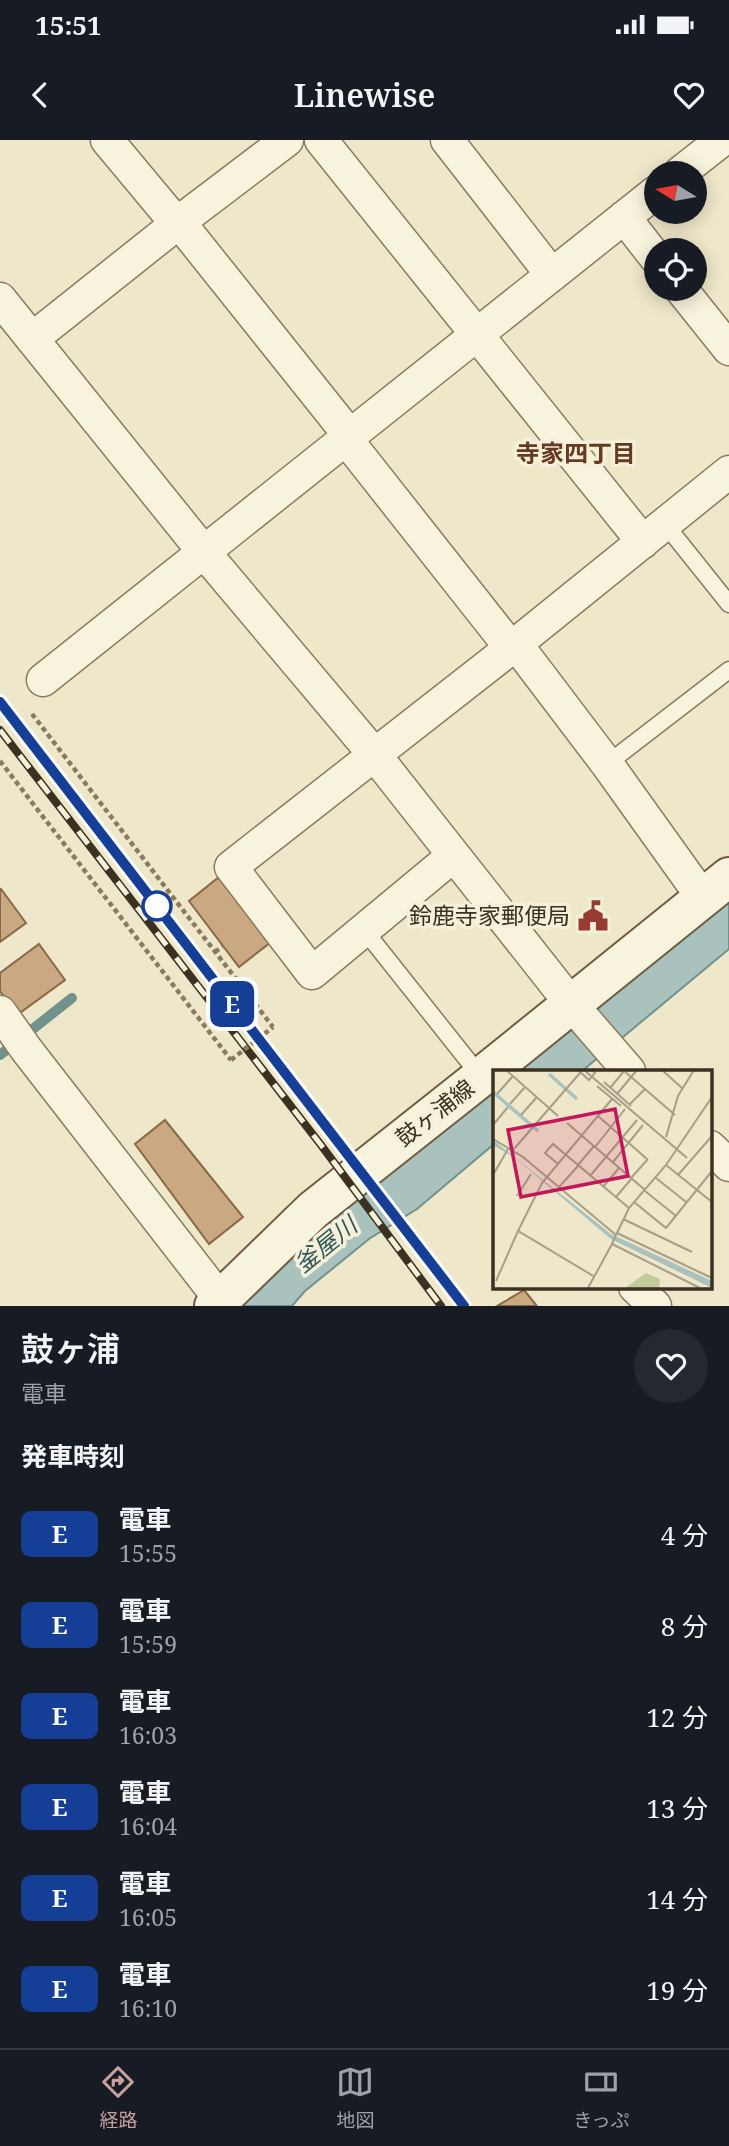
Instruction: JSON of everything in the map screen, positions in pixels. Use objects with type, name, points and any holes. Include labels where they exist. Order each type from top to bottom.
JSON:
[{"type":"main road","name":"鼓ヶ浦線","points":[[217,1303],[313,1210],[716,887]]},
{"type":"street","points":[[107,140],[178,223],[607,764],[716,887]]},
{"type":"street","points":[[32,340],[287,140]]},
{"type":"street","points":[[321,140],[476,335],[654,533]]},
{"type":"street","points":[[447,140],[552,275]]},
{"type":"street","points":[[695,161],[722,140]]},
{"type":"street","points":[[43,680],[644,202]]},
{"type":"street","points":[[624,218],[644,243]]},
{"type":"street","points":[[0,299],[203,551],[374,754],[624,1067]]},
{"type":"street","points":[[691,301],[729,349]]},
{"type":"street","points":[[453,856],[312,973],[231,867],[729,472]]},
{"type":"street","points":[[13,1030],[217,1303]]},
{"type":"street","points":[[712,1149],[729,1165]]},
{"type":"street","points":[[636,1288],[655,1306]]},
{"type":"lane","points":[[654,533],[729,604]]},
{"type":"lane","points":[[607,764],[729,670]]},
{"type":"lane","points":[[365,931],[481,1077]]},
{"type":"path","points":[[0,761],[231,1060],[273,1027],[32,714]]},
{"type":"path","points":[[215,952],[223,946]]},
{"type":"water","points":[[729,891],[729,949],[583,1070],[509,1070]]},
{"type":"water","name":"釜屋川","points":[[493,1083],[493,1145],[417,1209],[369,1239],[305,1291],[292,1306],[231,1306],[270,1265]]},
{"type":"building","points":[[224,873],[275,939],[239,967],[189,901]]},
{"type":"building","points":[[0,890],[26,923],[0,942]]},
{"type":"building","points":[[39,944],[65,980],[17,1015],[0,991],[0,973]]},
{"type":"building","points":[[165,1120],[243,1217],[209,1244],[135,1144]]},
{"type":"building","points":[[524,1290],[537,1306],[497,1306]]},
{"type":"waterway","points":[[0,1055],[72,998]]},
{"type":"railway","points":[[0,702],[464,1306]]},
{"type":"railway","points":[[0,730],[321,1145],[441,1306]]},
{"type":"train","name":"E","points":[[0,702],[464,1306]]},
{"type":"place","name":"鈴鹿寺家郵便局","points":[[593,916]]},
{"type":"district","name":"寺家四丁目","points":[[576,454]]}]
